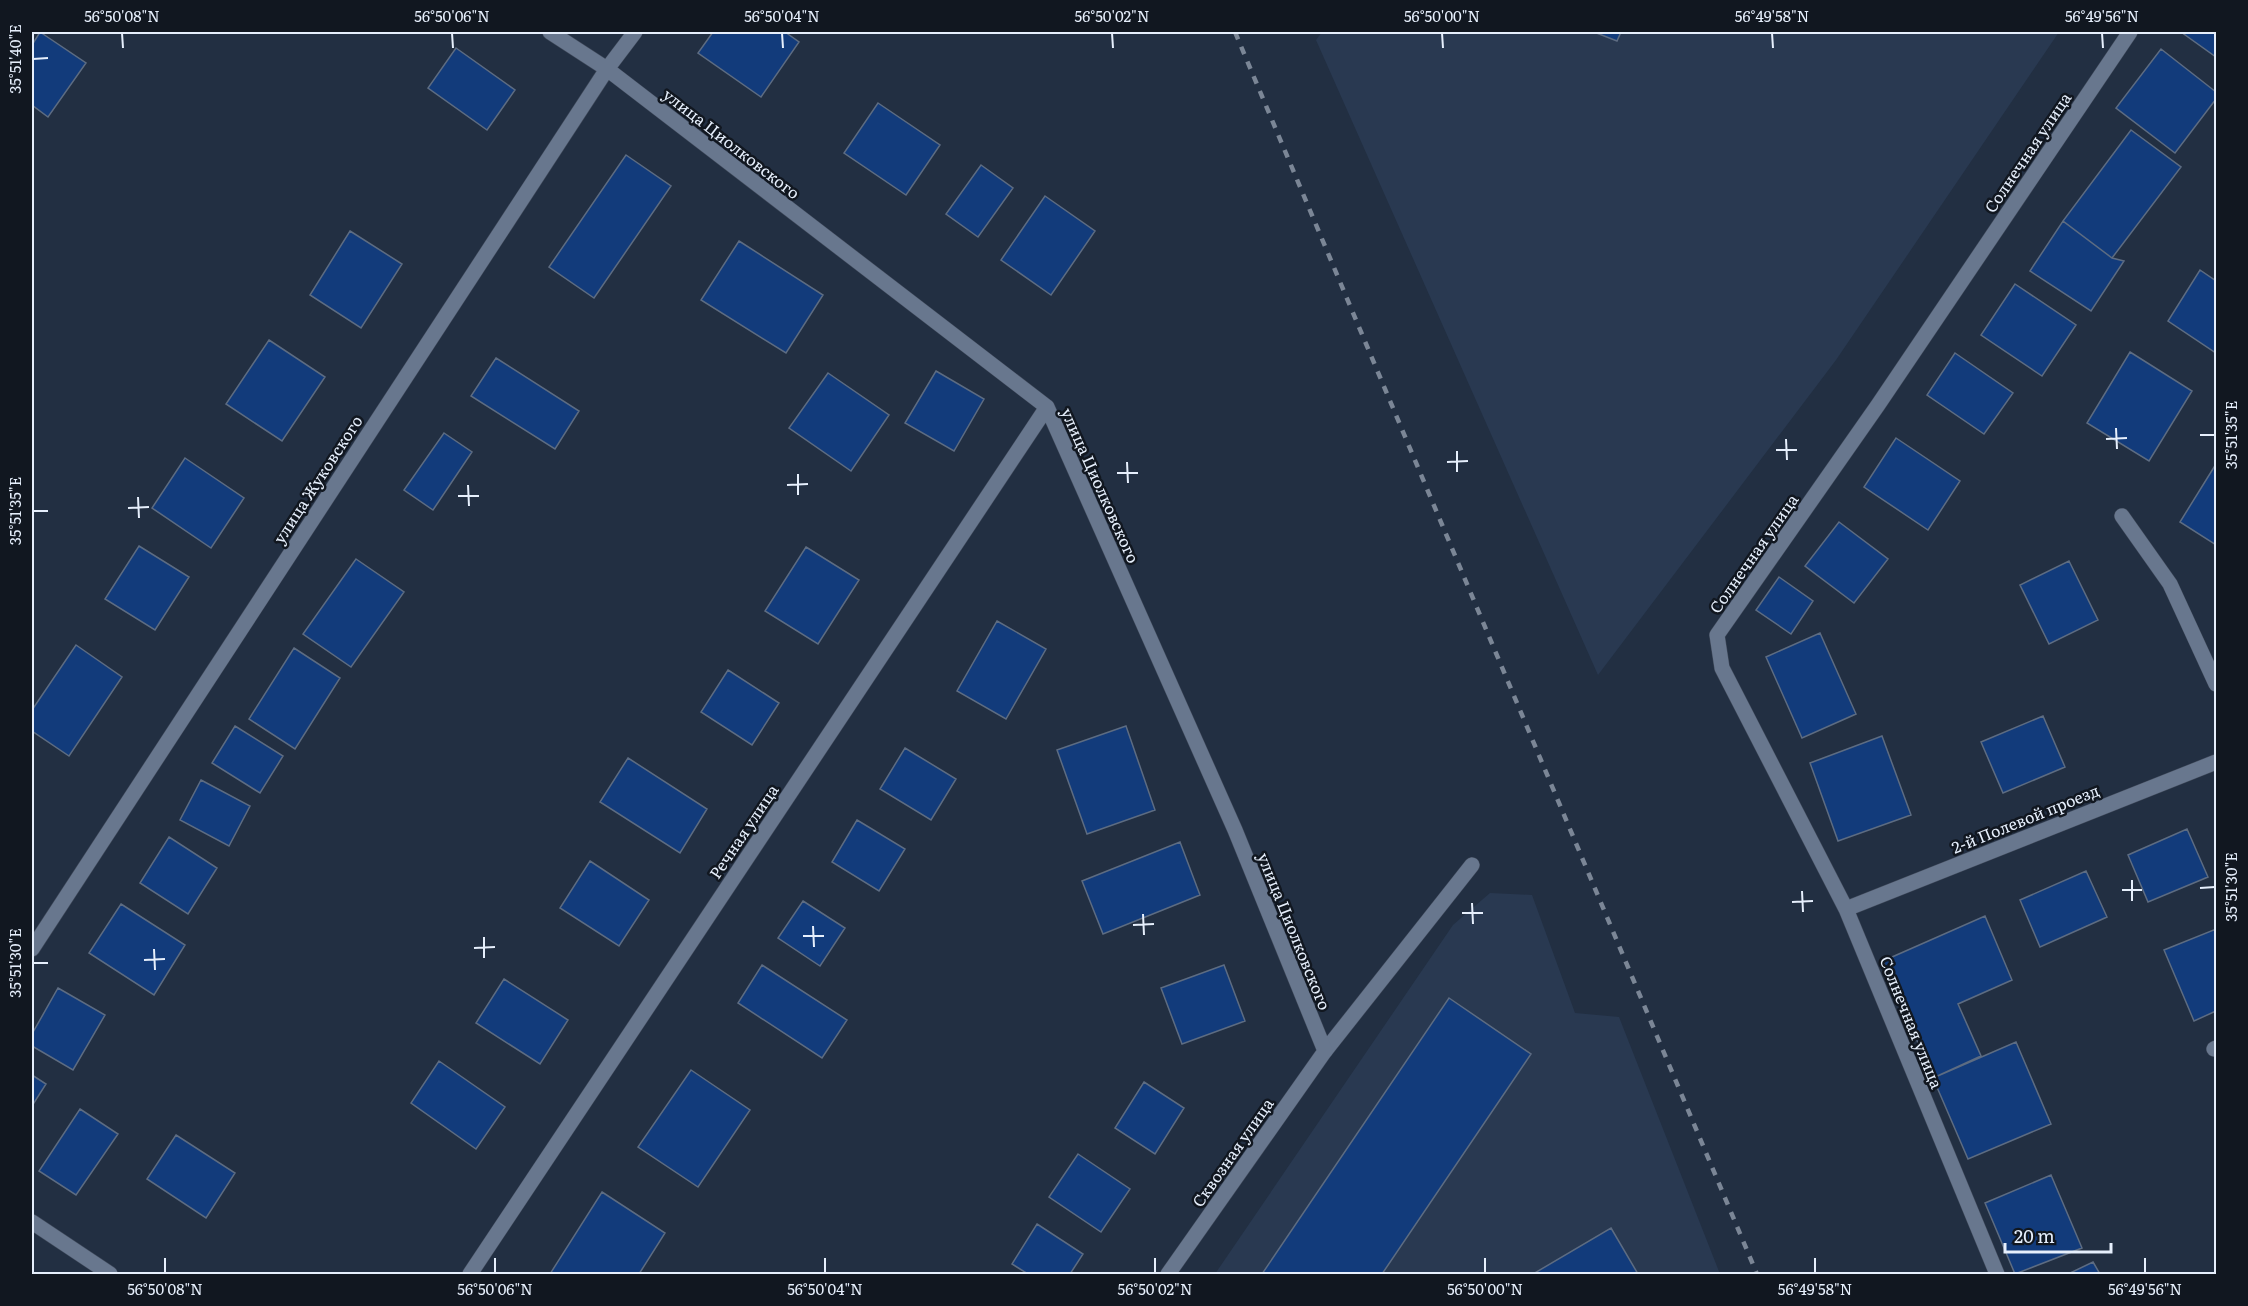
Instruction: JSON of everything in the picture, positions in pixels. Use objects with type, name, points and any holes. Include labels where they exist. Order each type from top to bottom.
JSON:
[{"type":"street","name":"улица Циолковского","points":[[550,32],[607,69],[1047,407],[1235,830],[1325,1051]]},
{"type":"street","name":"улица Жуковского","points":[[32,949],[607,69],[635,32]]},
{"type":"street","name":"Солнечная улица","points":[[1997,1275],[1846,909],[1722,668],[1717,635],[1878,405],[2130,32]]},
{"type":"street","name":"Речная улица","points":[[470,1275],[1047,407]]},
{"type":"street","points":[[2122,516],[2170,584],[2217,684]]},
{"type":"street","name":"2-й Полевой проезд","points":[[1846,909],[2217,762]]},
{"type":"street","name":"Сквозная улица","points":[[1168,1275],[1325,1051],[1472,865]]},
{"type":"street","points":[[32,1222],[110,1275]]},
{"type":"shaded area","points":[[1322,32],[2059,32],[1836,360],[1598,675],[1316,40]]},
{"type":"shaded area","points":[[1490,893],[1532,895],[1575,1013],[1619,1017],[1720,1274],[1215,1274],[1453,925]]},
{"type":"building","points":[[40,32],[86,63],[48,117],[32,105],[32,45]]},
{"type":"building","points":[[713,32],[785,32],[799,42],[761,97],[698,53]]},
{"type":"building","points":[[1594,32],[1621,32],[1617,41]]},
{"type":"building","points":[[2181,32],[2216,32],[2216,57]]},
{"type":"building","points":[[456,48],[515,90],[487,130],[428,88]]},
{"type":"building","points":[[2161,49],[2216,92],[2216,99],[2175,153],[2116,108]]},
{"type":"building","points":[[878,103],[940,145],[906,195],[844,153]]},
{"type":"building","points":[[2131,130],[2181,167],[2112,258],[2063,221]]},
{"type":"building","points":[[626,155],[671,186],[594,298],[549,267]]},
{"type":"building","points":[[981,165],[1013,188],[978,237],[946,214]]},
{"type":"building","points":[[1045,196],[1095,231],[1051,295],[1001,260]]},
{"type":"building","points":[[2063,221],[2112,258],[2124,261],[2091,311],[2030,271]]},
{"type":"building","points":[[350,231],[402,264],[361,328],[310,295]]},
{"type":"building","points":[[739,241],[823,295],[786,353],[701,300]]},
{"type":"building","points":[[2200,270],[2216,281],[2216,353],[2168,321]]},
{"type":"building","points":[[2015,284],[2076,325],[2042,376],[1981,335]]},
{"type":"building","points":[[269,340],[325,377],[282,441],[226,404]]},
{"type":"building","points":[[2130,352],[2192,391],[2149,461],[2087,423]]},
{"type":"building","points":[[1955,353],[2013,393],[1984,434],[1927,395]]},
{"type":"building","points":[[496,358],[579,411],[555,449],[471,396]]},
{"type":"building","points":[[936,371],[984,399],[954,451],[905,423]]},
{"type":"building","points":[[828,373],[889,415],[851,471],[789,428]]},
{"type":"building","points":[[444,433],[472,452],[433,510],[404,490]]},
{"type":"building","points":[[1896,438],[1960,481],[1928,530],[1864,487]]},
{"type":"building","points":[[185,458],[244,498],[211,548],[152,508]]},
{"type":"building","points":[[2216,464],[2216,545],[2180,522]]},
{"type":"building","points":[[1839,522],[1888,559],[1854,603],[1805,566]]},
{"type":"building","points":[[139,546],[189,577],[155,630],[105,599]]},
{"type":"building","points":[[806,547],[859,580],[818,644],[765,611]]},
{"type":"building","points":[[356,559],[404,592],[351,667],[303,634]]},
{"type":"building","points":[[2069,561],[2098,620],[2049,644],[2020,585]]},
{"type":"building","points":[[1779,577],[1813,601],[1791,634],[1756,610]]},
{"type":"building","points":[[997,621],[1046,649],[1006,719],[957,691]]},
{"type":"building","points":[[1820,633],[1856,714],[1802,738],[1766,657]]},
{"type":"building","points":[[76,645],[122,677],[69,756],[32,731],[32,710]]},
{"type":"building","points":[[294,648],[340,678],[295,749],[249,719]]},
{"type":"building","points":[[728,670],[779,703],[752,745],[701,712]]},
{"type":"building","points":[[2043,716],[2065,767],[2003,793],[1981,742]]},
{"type":"building","points":[[235,726],[283,756],[260,793],[212,763]]},
{"type":"building","points":[[1126,726],[1155,810],[1087,834],[1057,750]]},
{"type":"building","points":[[1882,736],[1911,815],[1838,841],[1810,763]]},
{"type":"building","points":[[905,748],[956,779],[931,820],[880,789]]},
{"type":"building","points":[[628,758],[707,809],[680,853],[600,802]]},
{"type":"building","points":[[201,780],[250,806],[229,846],[180,820]]},
{"type":"building","points":[[857,820],[905,849],[879,891],[832,862]]},
{"type":"building","points":[[2187,829],[2208,877],[2148,902],[2128,855]]},
{"type":"building","points":[[169,837],[217,868],[188,914],[140,883]]},
{"type":"building","points":[[1180,842],[1200,895],[1103,934],[1082,881]]},
{"type":"building","points":[[590,861],[649,900],[619,946],[560,908]]},
{"type":"building","points":[[2086,871],[2107,917],[2040,947],[2020,900]]},
{"type":"building","points":[[803,901],[845,928],[820,966],[778,938]]},
{"type":"building","points":[[121,904],[185,945],[154,995],[89,953]]},
{"type":"building","points":[[1985,916],[2012,980],[1958,1004],[1981,1056],[1933,1078],[1883,961]]},
{"type":"building","points":[[2216,929],[2216,1011],[2194,1021],[2164,950]]},
{"type":"building","points":[[762,965],[847,1020],[822,1058],[738,1003]]},
{"type":"building","points":[[1224,965],[1245,1021],[1182,1044],[1161,988]]},
{"type":"building","points":[[504,979],[568,1020],[540,1064],[476,1023]]},
{"type":"building","points":[[58,988],[105,1015],[73,1070],[32,1046],[32,1034]]},
{"type":"building","points":[[1449,998],[1531,1054],[1382,1274],[1262,1274]]},
{"type":"building","points":[[2016,1042],[2051,1124],[1968,1159],[1933,1078]]},
{"type":"building","points":[[439,1061],[505,1107],[476,1149],[411,1103]]},
{"type":"building","points":[[691,1070],[750,1110],[698,1187],[638,1147]]},
{"type":"building","points":[[32,1075],[46,1084],[32,1106]]},
{"type":"building","points":[[1144,1082],[1184,1108],[1155,1154],[1115,1128]]},
{"type":"building","points":[[80,1109],[118,1134],[76,1195],[39,1171]]},
{"type":"building","points":[[176,1135],[235,1173],[206,1218],[147,1179]]},
{"type":"building","points":[[1078,1154],[1130,1189],[1101,1232],[1049,1197]]},
{"type":"building","points":[[2051,1175],[2082,1248],[2015,1274],[1985,1203]]},
{"type":"building","points":[[602,1192],[665,1233],[639,1274],[550,1274]]},
{"type":"building","points":[[1037,1224],[1083,1254],[1070,1274],[1028,1274],[1012,1264]]},
{"type":"building","points":[[1611,1228],[1638,1274],[1533,1274]]},
{"type":"building","points":[[2093,1262],[2100,1274],[2068,1274]]},
{"type":"railway","points":[[1235,32],[1757,1274]]}]
